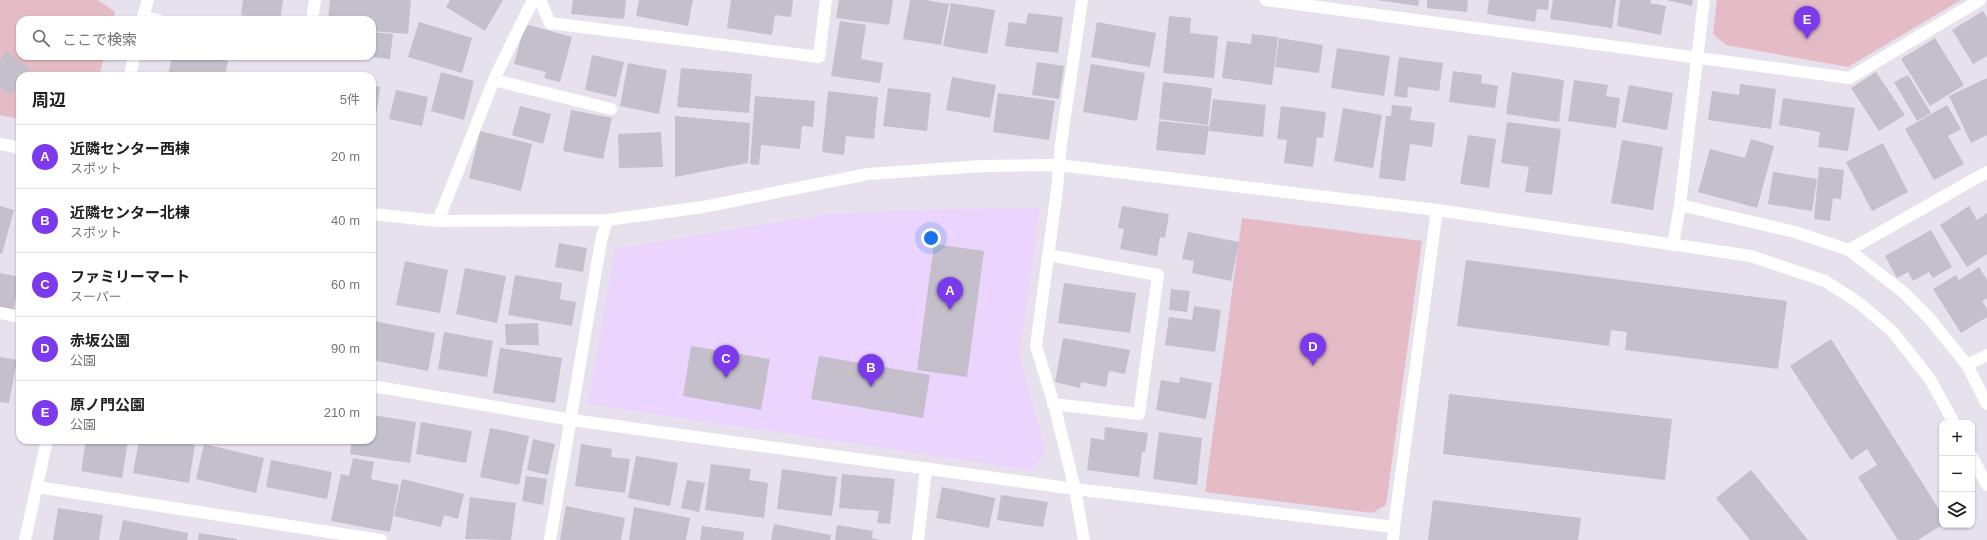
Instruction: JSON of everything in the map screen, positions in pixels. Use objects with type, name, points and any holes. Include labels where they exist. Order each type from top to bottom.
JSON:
[{"type":"street","points":[[144,16],[148,0]]},
{"type":"street","points":[[312,16],[314,0]]},
{"type":"street","points":[[438,221],[494,80],[533,0]]},
{"type":"street","points":[[540,0],[550,23],[819,57],[826,0]]},
{"type":"street","points":[[1082,0],[1058,165],[1057,189],[1036,346],[1075,489],[1084,540]]},
{"type":"street","points":[[1266,0],[1849,78],[1980,0]]},
{"type":"street","points":[[1673,245],[1680,205],[1696,57],[1704,0]]},
{"type":"street","points":[[131,72],[133,60]]},
{"type":"street","points":[[494,80],[611,110]]},
{"type":"street","points":[[0,144],[16,147]]},
{"type":"street","points":[[376,214],[438,221],[607,220],[703,207],[868,174],[982,166],[1058,165],[1436,210],[1751,256],[1825,281],[1859,303],[1892,332],[1930,379],[1952,420]]},
{"type":"street","points":[[1850,250],[1987,172]]},
{"type":"street","points":[[1680,205],[1795,232],[1850,250],[1903,292],[1930,319],[1967,365],[1987,404]]},
{"type":"street","points":[[1393,540],[1436,210]]},
{"type":"street","points":[[550,540],[572,420],[601,241],[607,220]]},
{"type":"street","points":[[1048,255],[1158,275],[1139,414],[1053,404]]},
{"type":"street","points":[[0,313],[16,316]]},
{"type":"street","points":[[1967,365],[1987,355]]},
{"type":"street","points":[[376,387],[572,420],[926,469],[1075,489],[1394,527]]},
{"type":"street","points":[[25,540],[46,444]]},
{"type":"street","points":[[1975,463],[1987,485]]},
{"type":"street","points":[[918,540],[926,469]]},
{"type":"street","points":[[37,487],[353,538],[381,540]]},
{"type":"shaded area","points":[[0,0],[98,0],[115,12],[114,16],[16,16],[16,60],[103,60],[100,72],[16,72],[16,118],[0,115]]},
{"type":"shaded area","points":[[1717,0],[1961,0],[1848,67],[1726,45],[1713,34]]},
{"type":"shaded area","points":[[1040,208],[1019,355],[1045,450],[1032,470],[588,404],[615,249],[828,214],[945,209]]},
{"type":"shaded area","points":[[1242,218],[1422,241],[1386,505],[1372,513],[1205,492]]},
{"type":"building","points":[[243,0],[283,0],[281,16],[241,15]]},
{"type":"building","points":[[330,0],[411,0],[408,34],[376,31],[376,16],[328,16]]},
{"type":"building","points":[[450,0],[503,0],[485,31],[446,7]]},
{"type":"building","points":[[573,0],[626,0],[624,19],[571,14]]},
{"type":"building","points":[[639,0],[693,0],[688,26],[636,16]]},
{"type":"building","points":[[731,0],[793,0],[791,17],[775,15],[772,35],[727,28]]},
{"type":"building","points":[[839,0],[893,0],[889,25],[836,18]]},
{"type":"building","points":[[910,0],[925,0],[949,4],[941,45],[903,39]]},
{"type":"building","points":[[1377,0],[1419,0],[1418,6]]},
{"type":"building","points":[[1427,0],[1468,0],[1467,12],[1427,8]]},
{"type":"building","points":[[1489,0],[1549,0],[1548,10],[1537,9],[1535,22],[1487,14]]},
{"type":"building","points":[[1553,0],[1616,0],[1612,28],[1550,19]]},
{"type":"building","points":[[1620,0],[1651,0],[1650,3],[1666,6],[1661,35],[1617,26]]},
{"type":"building","points":[[1666,0],[1693,0],[1692,6]]},
{"type":"building","points":[[951,3],[995,10],[987,54],[943,46]]},
{"type":"building","points":[[1983,11],[1987,18],[1987,56],[1973,64],[1952,30]]},
{"type":"building","points":[[1028,13],[1063,17],[1058,53],[1005,46],[1009,22],[1026,24]]},
{"type":"building","points":[[1169,16],[1191,18],[1190,33],[1218,36],[1214,78],[1163,73]]},
{"type":"building","points":[[840,21],[866,25],[861,59],[883,63],[880,83],[831,76]]},
{"type":"building","points":[[419,22],[472,38],[462,73],[408,57]]},
{"type":"building","points":[[1097,22],[1156,33],[1150,67],[1091,57]]},
{"type":"building","points":[[525,24],[572,37],[560,82],[544,78],[546,72],[514,64]]},
{"type":"building","points":[[376,32],[393,34],[390,59],[376,57]]},
{"type":"building","points":[[1252,34],[1278,37],[1272,85],[1222,78],[1227,41],[1251,44]]},
{"type":"building","points":[[1279,38],[1323,45],[1319,73],[1275,67]]},
{"type":"building","points":[[1935,38],[1964,85],[1930,106],[1901,59]]},
{"type":"building","points":[[1337,48],[1390,56],[1384,96],[1331,88]]},
{"type":"building","points":[[6,51],[16,58],[16,60],[19,60],[30,68],[27,72],[16,72],[16,88],[11,95],[0,87],[0,61]]},
{"type":"building","points":[[592,55],[624,62],[616,97],[585,90]]},
{"type":"building","points":[[1399,57],[1443,63],[1439,91],[1408,87],[1407,98],[1394,96]]},
{"type":"building","points":[[171,60],[228,61],[226,72],[169,72]]},
{"type":"building","points":[[1037,62],[1064,66],[1059,99],[1032,95]]},
{"type":"building","points":[[628,63],[667,70],[659,114],[620,106]]},
{"type":"building","points":[[1091,64],[1145,73],[1137,121],[1083,112]]},
{"type":"building","points":[[681,68],[752,74],[749,113],[677,107]]},
{"type":"building","points":[[1453,71],[1482,75],[1481,83],[1498,86],[1495,108],[1449,102]]},
{"type":"building","points":[[441,72],[474,81],[464,120],[431,111]]},
{"type":"building","points":[[1512,72],[1564,80],[1559,122],[1506,114]]},
{"type":"building","points":[[1876,72],[1905,115],[1879,131],[1851,88]]},
{"type":"building","points":[[1908,75],[1931,113],[1917,121],[1894,82]]},
{"type":"building","points":[[952,77],[996,85],[990,118],[946,110]]},
{"type":"building","points":[[1987,78],[1987,135],[1971,143],[1949,96]]},
{"type":"building","points":[[1574,80],[1608,85],[1606,96],[1620,98],[1616,128],[1568,121]]},
{"type":"building","points":[[1163,82],[1212,88],[1208,125],[1159,119]]},
{"type":"building","points":[[1740,84],[1776,89],[1771,129],[1708,120],[1712,91],[1739,95]]},
{"type":"building","points":[[1629,85],[1673,93],[1667,130],[1622,122]]},
{"type":"building","points":[[376,86],[380,87],[376,117]]},
{"type":"building","points":[[888,88],[931,93],[927,131],[883,126]]},
{"type":"building","points":[[396,90],[428,97],[422,126],[389,119]]},
{"type":"building","points":[[828,91],[878,97],[874,139],[846,136],[844,155],[822,152]]},
{"type":"building","points":[[998,93],[1055,101],[1049,140],[993,132]]},
{"type":"building","points":[[755,96],[815,101],[813,127],[802,126],[800,149],[761,145],[759,165],[750,164]]},
{"type":"building","points":[[1783,98],[1855,108],[1848,151],[1818,147],[1820,132],[1779,125]]},
{"type":"building","points":[[1213,99],[1266,105],[1263,137],[1209,131]]},
{"type":"building","points":[[1392,105],[1412,107],[1410,120],[1435,123],[1432,147],[1410,144],[1405,181],[1379,178],[1386,116],[1391,116]]},
{"type":"building","points":[[1947,105],[1961,129],[1948,136],[1964,164],[1934,180],[1905,129]]},
{"type":"building","points":[[520,106],[551,114],[543,144],[512,135]]},
{"type":"building","points":[[1281,106],[1326,112],[1323,138],[1317,137],[1313,167],[1284,163],[1287,140],[1277,139]]},
{"type":"building","points":[[1343,108],[1382,115],[1373,168],[1334,161]]},
{"type":"building","points":[[571,110],[612,118],[603,159],[563,151]]},
{"type":"building","points":[[675,116],[750,123],[748,163],[675,177]]},
{"type":"building","points":[[1159,121],[1209,126],[1205,155],[1156,150]]},
{"type":"building","points":[[1507,122],[1561,129],[1552,195],[1525,192],[1529,167],[1501,163]]},
{"type":"building","points":[[480,131],[532,144],[521,191],[469,178]]},
{"type":"building","points":[[661,132],[663,167],[619,168],[618,134]]},
{"type":"building","points":[[1468,135],[1496,139],[1489,188],[1460,184]]},
{"type":"building","points":[[1751,139],[1774,146],[1757,208],[1698,192],[1710,149],[1745,158]]},
{"type":"building","points":[[1622,140],[1663,147],[1653,210],[1611,203]]},
{"type":"building","points":[[1883,143],[1908,192],[1872,211],[1846,162]]},
{"type":"building","points":[[1819,167],[1844,170],[1841,199],[1833,198],[1830,221],[1814,219]]},
{"type":"building","points":[[1773,172],[1817,179],[1812,211],[1768,204]]},
{"type":"building","points":[[0,206],[14,210],[2,254],[0,253]]},
{"type":"building","points":[[1122,206],[1169,214],[1165,238],[1160,237],[1157,256],[1120,249],[1124,229],[1118,228]]},
{"type":"building","points":[[1969,206],[1977,220],[1987,213],[1987,254],[1967,267],[1940,225]]},
{"type":"building","points":[[1931,230],[1952,267],[1933,278],[1929,272],[1913,281],[1908,272],[1897,278],[1885,256]]},
{"type":"building","points":[[1188,232],[1239,242],[1231,281],[1192,273],[1194,261],[1182,259]]},
{"type":"building","points":[[559,243],[587,248],[583,272],[555,267]]},
{"type":"building","points":[[934,244],[984,251],[967,377],[917,370]]},
{"type":"building","points":[[1466,260],[1787,301],[1778,369],[1625,350],[1627,332],[1611,330],[1609,346],[1457,326]]},
{"type":"building","points":[[405,261],[448,270],[440,313],[396,305]]},
{"type":"building","points":[[1979,267],[1987,280],[1987,298],[1982,301],[1987,309],[1987,317],[1961,333],[1933,289],[1956,275],[1959,280]]},
{"type":"building","points":[[465,268],[506,276],[497,323],[456,314]]},
{"type":"building","points":[[0,273],[16,276],[16,297],[13,312],[0,309]]},
{"type":"building","points":[[515,275],[562,283],[560,299],[576,302],[572,326],[508,315]]},
{"type":"building","points":[[1064,283],[1136,293],[1130,333],[1058,323]]},
{"type":"building","points":[[1171,289],[1190,291],[1187,312],[1169,310]]},
{"type":"building","points":[[1194,306],[1221,310],[1215,352],[1165,345],[1169,317],[1192,320]]},
{"type":"building","points":[[376,321],[435,333],[428,371],[376,361]]},
{"type":"building","points":[[538,323],[539,345],[506,345],[505,324]]},
{"type":"building","points":[[444,332],[493,341],[487,377],[438,369]]},
{"type":"building","points":[[1063,338],[1130,350],[1125,374],[1109,371],[1106,387],[1081,382],[1080,388],[1055,382]]},
{"type":"building","points":[[1831,339],[1939,509],[1939,527],[1918,540],[1898,540],[1858,477],[1877,465],[1867,449],[1851,460],[1790,366]]},
{"type":"building","points":[[691,346],[770,359],[761,410],[683,396]]},
{"type":"building","points":[[500,348],[562,358],[555,403],[493,393]]},
{"type":"building","points":[[819,356],[930,375],[923,418],[811,399]]},
{"type":"building","points":[[0,357],[16,360],[9,403],[0,402]]},
{"type":"building","points":[[1180,377],[1212,383],[1206,419],[1156,410],[1161,380],[1179,383]]},
{"type":"building","points":[[1449,394],[1672,419],[1665,480],[1443,454]]},
{"type":"building","points":[[376,416],[416,422],[410,463],[350,454],[351,444],[376,444]]},
{"type":"building","points":[[421,422],[472,431],[466,463],[416,454]]},
{"type":"building","points":[[1105,427],[1148,433],[1145,452],[1142,452],[1139,477],[1087,470],[1091,438],[1104,440]]},
{"type":"building","points":[[490,428],[529,436],[519,485],[480,477]]},
{"type":"building","points":[[1159,432],[1202,438],[1197,485],[1153,479]]},
{"type":"building","points":[[533,439],[555,444],[548,475],[527,470]]},
{"type":"building","points":[[85,444],[128,444],[122,478],[81,471]]},
{"type":"building","points":[[138,444],[195,445],[189,483],[133,473]]},
{"type":"building","points":[[204,444],[264,458],[256,493],[196,479]]},
{"type":"building","points":[[581,444],[612,449],[611,457],[630,459],[625,493],[575,486]]},
{"type":"building","points":[[636,456],[678,463],[670,506],[628,498]]},
{"type":"building","points":[[353,458],[374,462],[371,479],[399,485],[390,532],[331,521],[341,474],[349,476]]},
{"type":"building","points":[[271,460],[332,472],[327,499],[266,487]]},
{"type":"building","points":[[711,464],[751,469],[749,480],[768,483],[764,518],[705,510]]},
{"type":"building","points":[[782,469],[837,477],[832,516],[777,509]]},
{"type":"building","points":[[1751,470],[1808,540],[1750,540],[1716,498]]},
{"type":"building","points":[[842,474],[895,479],[890,524],[877,523],[879,511],[839,508]]},
{"type":"building","points":[[526,476],[547,479],[543,505],[522,501]]},
{"type":"building","points":[[402,479],[464,494],[458,519],[444,515],[441,527],[394,516]]},
{"type":"building","points":[[687,480],[705,483],[699,512],[681,508]]},
{"type":"building","points":[[942,487],[995,498],[989,528],[936,518]]},
{"type":"building","points":[[1001,495],[1048,502],[1043,527],[997,520]]},
{"type":"building","points":[[470,497],[516,503],[511,540],[465,539]]},
{"type":"building","points":[[1433,500],[1581,518],[1578,540],[1428,540]]},
{"type":"building","points":[[566,506],[625,518],[621,540],[560,540]]},
{"type":"building","points":[[634,507],[690,518],[686,540],[629,540]]},
{"type":"building","points":[[58,508],[103,515],[99,540],[53,540]]},
{"type":"building","points":[[123,520],[188,533],[187,540],[119,540]]},
{"type":"building","points":[[774,524],[831,535],[830,540],[771,540]]},
{"type":"building","points":[[837,525],[873,531],[872,538],[880,540],[835,540]]},
{"type":"building","points":[[702,526],[744,532],[743,540],[700,540]]},
{"type":"building","points":[[199,533],[237,539],[237,540],[198,540]]},
{"type":"place","name":"原ノ門公園","points":[[1807,39]]},
{"type":"place","name":"近隣センター西棟","points":[[950,310]]},
{"type":"place","name":"赤坂公園","points":[[1313,366]]},
{"type":"place","name":"ファミリーマート","points":[[726,378]]},
{"type":"place","name":"近隣センター北棟","points":[[871,387]]}]
